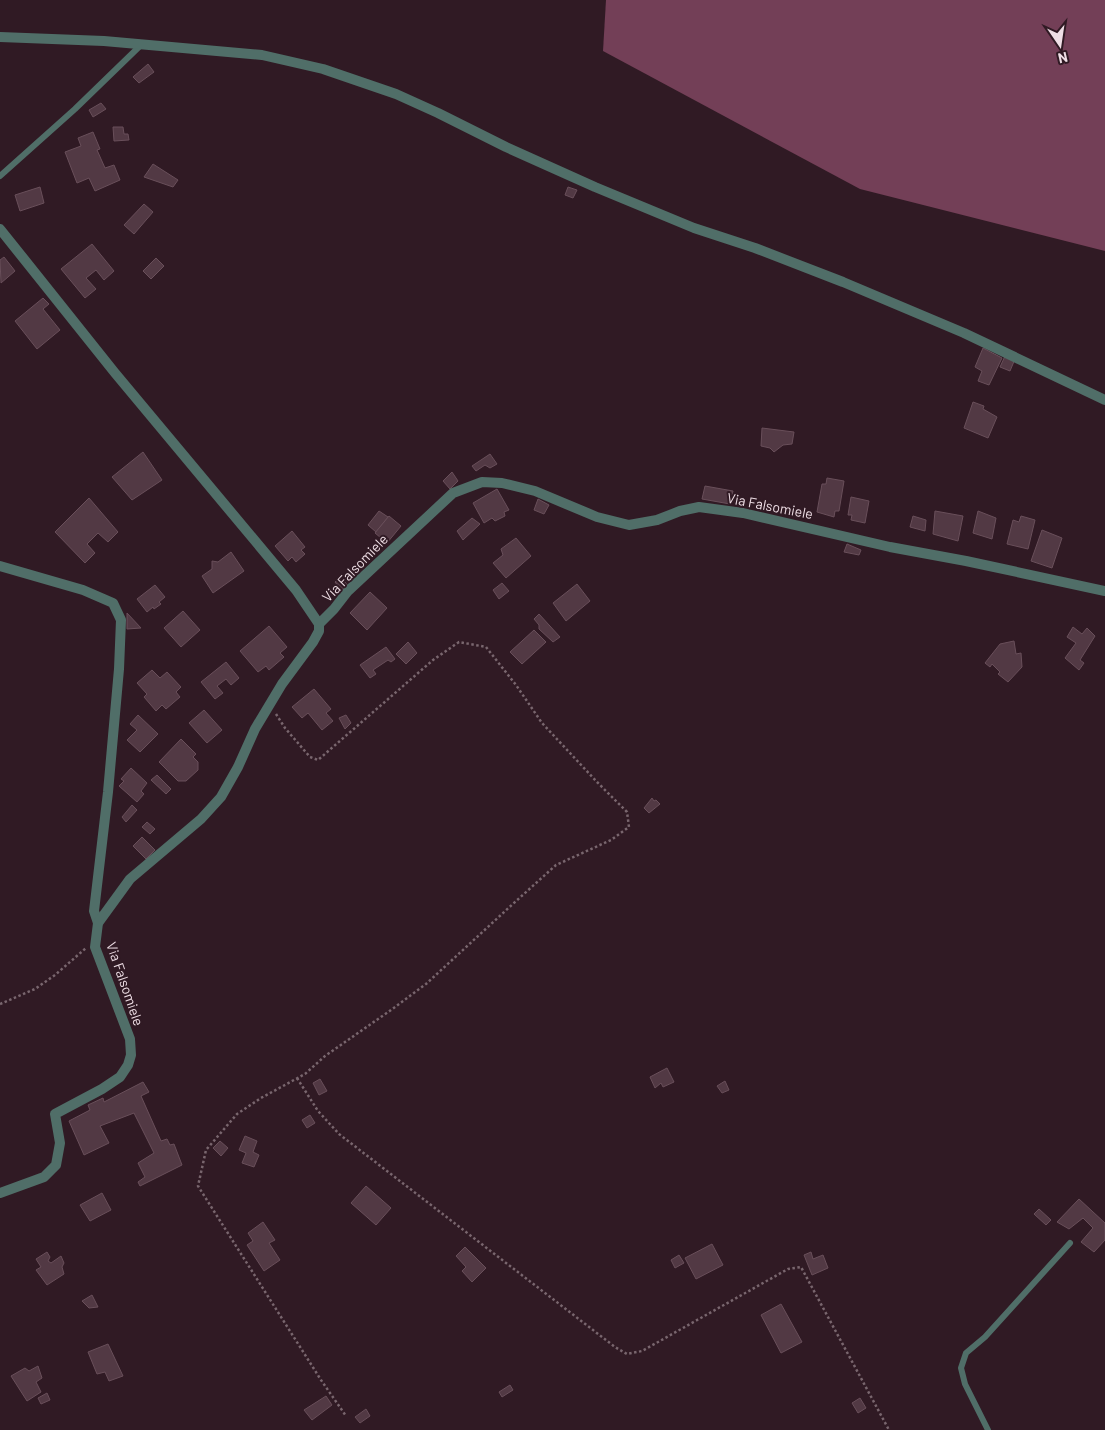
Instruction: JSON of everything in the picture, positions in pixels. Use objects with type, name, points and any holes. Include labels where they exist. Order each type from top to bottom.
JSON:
[{"type":"street","points":[[0,37],[142,44],[262,55],[323,69],[396,94],[506,147],[595,187],[694,228],[755,248],[843,282],[964,333],[1105,400]]},
{"type":"street","points":[[0,229],[115,373],[296,590],[319,624]]},
{"type":"street","name":"Via Falsomiele","points":[[0,1193],[44,1177],[56,1165],[60,1143],[55,1114],[102,1089],[120,1077],[128,1065],[131,1055],[130,1039],[96,946],[98,923],[130,880],[201,819],[221,797],[238,767],[255,729],[282,684],[313,642],[319,631],[319,624],[348,591],[454,493],[482,482],[502,482],[535,491],[597,517],[629,525],[657,520],[680,511],[699,507],[743,514],[890,547],[1105,590]]},
{"type":"street","points":[[0,566],[83,590],[113,603],[120,620],[119,669],[106,812],[94,911],[98,923]]},
{"type":"lane","points":[[0,176],[142,44]]},
{"type":"lane","points":[[988,1430],[965,1384],[961,1368],[966,1353],[985,1337],[1070,1243]]},
{"type":"path","points":[[270,705],[285,728],[310,757],[318,760],[433,660],[459,642],[486,647],[516,685],[542,723],[627,812],[629,827],[611,840],[556,866],[514,902],[426,984],[324,1056],[305,1074],[236,1114],[206,1150],[198,1186],[321,1380],[346,1416]]},
{"type":"path","points":[[0,1004],[35,989],[56,975],[96,938]]},
{"type":"path","points":[[297,1078],[318,1111],[339,1134],[583,1323],[615,1347],[628,1354],[642,1351],[788,1270],[801,1267],[889,1430]]},
{"type":"shaded area","points":[[606,0],[1105,0],[1105,251],[860,189],[603,51]]},
{"type":"building","points":[[148,64],[154,72],[139,83],[133,77]]},
{"type":"building","points":[[101,103],[106,109],[93,117],[89,110]]},
{"type":"building","points":[[113,127],[123,127],[124,134],[128,134],[129,140],[114,141]]},
{"type":"building","points":[[93,132],[100,149],[97,150],[105,168],[114,165],[120,180],[95,191],[89,178],[77,183],[65,152],[81,146],[78,138]]},
{"type":"building","points":[[153,164],[178,180],[173,187],[144,177]]},
{"type":"building","points":[[40,187],[44,203],[20,211],[15,195]]},
{"type":"building","points":[[568,187],[577,190],[573,198],[565,195]]},
{"type":"building","points":[[144,204],[153,212],[134,234],[124,225]]},
{"type":"building","points":[[92,244],[114,271],[104,280],[96,270],[86,278],[96,289],[85,298],[61,269]]},
{"type":"building","points":[[4,257],[15,271],[1,283],[0,260]]},
{"type":"building","points":[[156,258],[164,266],[151,279],[143,271]]},
{"type":"building","points":[[43,298],[49,304],[43,309],[60,330],[37,349],[15,321]]},
{"type":"building","points":[[983,348],[1002,358],[989,385],[978,381],[982,371],[975,367]]},
{"type":"building","points":[[1006,354],[1015,359],[1010,371],[1000,367]]},
{"type":"building","points":[[973,402],[984,406],[983,409],[997,417],[988,438],[964,428]]},
{"type":"building","points":[[762,428],[794,432],[792,444],[783,445],[774,452],[770,448],[761,446]]},
{"type":"building","points":[[143,452],[162,480],[132,500],[112,477]]},
{"type":"building","points":[[490,454],[497,464],[490,468],[485,465],[476,471],[472,466]]},
{"type":"building","points":[[452,472],[458,481],[450,489],[443,481]]},
{"type":"building","points":[[827,478],[844,481],[839,511],[835,511],[834,517],[817,512],[822,484],[826,484]]},
{"type":"building","points":[[705,486],[733,491],[730,504],[702,499]]},
{"type":"building","points":[[497,489],[509,510],[504,512],[505,516],[495,521],[492,518],[484,523],[473,503]]},
{"type":"building","points":[[851,497],[869,501],[865,523],[851,520],[852,515],[848,515]]},
{"type":"building","points":[[89,498],[118,532],[108,542],[98,533],[87,544],[95,553],[85,563],[55,532]]},
{"type":"building","points":[[538,499],[549,505],[544,514],[534,510]]},
{"type":"building","points":[[379,511],[388,517],[376,532],[368,525]]},
{"type":"building","points":[[935,511],[963,516],[958,541],[933,534]]},
{"type":"building","points":[[978,511],[996,518],[992,539],[973,533]]},
{"type":"building","points":[[389,516],[401,526],[387,543],[375,533]]},
{"type":"building","points":[[913,516],[926,520],[925,531],[910,527]]},
{"type":"building","points":[[1021,516],[1035,520],[1028,549],[1007,544],[1013,520],[1019,522]]},
{"type":"building","points":[[472,518],[480,524],[463,540],[457,531]]},
{"type":"building","points":[[1042,530],[1062,538],[1052,568],[1031,561]]},
{"type":"building","points":[[292,531],[305,547],[301,550],[305,554],[296,562],[292,557],[288,561],[275,546]]},
{"type":"building","points":[[516,538],[531,556],[506,578],[493,563],[503,555],[501,549]]},
{"type":"building","points":[[847,544],[861,550],[859,555],[844,552]]},
{"type":"building","points":[[231,552],[244,571],[213,593],[202,576],[212,569],[212,561],[218,562]]},
{"type":"building","points":[[341,577],[348,586],[342,591],[335,582]]},
{"type":"building","points":[[502,583],[509,591],[499,599],[493,590]]},
{"type":"building","points":[[577,584],[590,601],[566,621],[553,603]]},
{"type":"building","points":[[155,585],[165,597],[159,602],[161,604],[147,612],[137,599]]},
{"type":"building","points":[[370,592],[387,608],[367,630],[350,613]]},
{"type":"building","points":[[183,611],[200,630],[181,647],[164,628]]},
{"type":"building","points":[[127,613],[141,628],[127,629]]},
{"type":"building","points":[[539,614],[560,637],[553,642],[539,629],[539,625],[534,619]]},
{"type":"building","points":[[269,626],[287,647],[280,653],[284,657],[269,670],[266,666],[258,672],[240,651]]},
{"type":"building","points":[[1073,627],[1082,634],[1087,628],[1095,636],[1080,660],[1084,663],[1079,670],[1065,658],[1076,643],[1067,637]]},
{"type":"building","points":[[534,630],[546,642],[522,664],[510,652]]},
{"type":"building","points":[[1014,641],[1016,654],[1021,653],[1022,667],[1008,682],[998,674],[1000,672],[992,664],[990,667],[985,663],[1000,644]]},
{"type":"building","points":[[408,642],[417,653],[406,664],[396,654]]},
{"type":"building","points":[[386,647],[395,659],[391,662],[388,660],[373,670],[376,674],[370,678],[360,665]]},
{"type":"building","points":[[226,662],[239,678],[231,685],[226,679],[217,686],[223,693],[215,699],[201,682]]},
{"type":"building","points":[[152,670],[160,678],[167,672],[181,687],[176,692],[180,697],[166,709],[162,705],[156,711],[144,697],[147,694],[137,683]]},
{"type":"building","points":[[314,689],[331,709],[326,713],[333,721],[322,730],[308,713],[302,718],[292,707]]},
{"type":"building","points":[[204,710],[222,730],[207,743],[189,723]]},
{"type":"building","points":[[138,715],[158,734],[140,752],[127,740],[137,730],[130,724]]},
{"type":"building","points":[[346,715],[351,723],[345,729],[339,718]]},
{"type":"building","points":[[181,739],[196,754],[193,757],[198,762],[198,770],[186,781],[178,781],[159,762]]},
{"type":"building","points":[[131,768],[147,783],[141,791],[144,794],[137,802],[119,786],[124,781],[121,779]]},
{"type":"building","points":[[157,775],[171,789],[166,794],[151,780]]},
{"type":"building","points":[[652,798],[660,804],[649,813],[644,808]]},
{"type":"building","points":[[132,805],[137,810],[126,822],[122,817]]},
{"type":"building","points":[[147,822],[155,829],[150,834],[142,827]]},
{"type":"building","points":[[142,837],[155,850],[146,859],[133,846]]},
{"type":"building","points":[[667,1068],[674,1082],[663,1087],[661,1083],[655,1088],[650,1077]]},
{"type":"building","points":[[320,1079],[327,1091],[319,1095],[313,1083]]},
{"type":"building","points":[[725,1081],[729,1090],[722,1093],[717,1086]]},
{"type":"building","points":[[143,1082],[149,1092],[141,1096],[161,1141],[167,1139],[170,1145],[174,1144],[182,1165],[140,1186],[138,1182],[145,1177],[138,1163],[154,1153],[134,1113],[100,1126],[109,1143],[84,1155],[69,1121],[90,1110],[88,1105],[103,1098],[104,1102]]},
{"type":"building","points":[[310,1115],[315,1123],[307,1128],[302,1120]]},
{"type":"building","points":[[245,1136],[257,1141],[253,1152],[259,1155],[254,1167],[242,1163],[246,1153],[239,1150]]},
{"type":"building","points":[[220,1141],[228,1148],[221,1156],[213,1148]]},
{"type":"building","points":[[366,1186],[391,1208],[376,1225],[351,1203]]},
{"type":"building","points":[[102,1193],[111,1210],[90,1221],[80,1205]]},
{"type":"building","points":[[1079,1199],[1105,1223],[1105,1240],[1094,1252],[1081,1242],[1093,1228],[1083,1218],[1069,1229],[1057,1222]]},
{"type":"building","points":[[1039,1209],[1051,1220],[1046,1225],[1034,1214]]},
{"type":"building","points":[[263,1222],[275,1240],[269,1243],[280,1260],[264,1271],[247,1245],[253,1241],[248,1233]]},
{"type":"building","points":[[712,1244],[723,1265],[696,1279],[685,1258]]},
{"type":"building","points":[[465,1247],[486,1268],[472,1282],[462,1271],[466,1267],[456,1256]]},
{"type":"building","points":[[47,1252],[50,1257],[48,1261],[51,1263],[61,1256],[64,1263],[62,1267],[64,1274],[47,1285],[36,1270],[41,1267],[36,1259]]},
{"type":"building","points":[[811,1252],[813,1259],[823,1255],[828,1268],[812,1275],[804,1255]]},
{"type":"building","points":[[679,1255],[684,1263],[675,1268],[671,1260]]},
{"type":"building","points":[[92,1295],[98,1307],[89,1308],[82,1301]]},
{"type":"building","points":[[781,1304],[802,1342],[781,1353],[761,1315]]},
{"type":"building","points":[[108,1344],[123,1376],[109,1381],[105,1372],[97,1374],[88,1352]]},
{"type":"building","points":[[38,1366],[42,1378],[36,1382],[41,1392],[27,1401],[11,1376],[25,1368],[29,1371]]},
{"type":"building","points":[[510,1385],[513,1390],[502,1397],[499,1392]]},
{"type":"building","points":[[47,1393],[50,1400],[41,1404],[38,1398]]},
{"type":"building","points":[[326,1396],[332,1405],[312,1420],[304,1410]]},
{"type":"building","points":[[860,1398],[866,1408],[858,1413],[852,1403]]},
{"type":"building","points":[[366,1409],[370,1416],[360,1423],[355,1417]]}]
